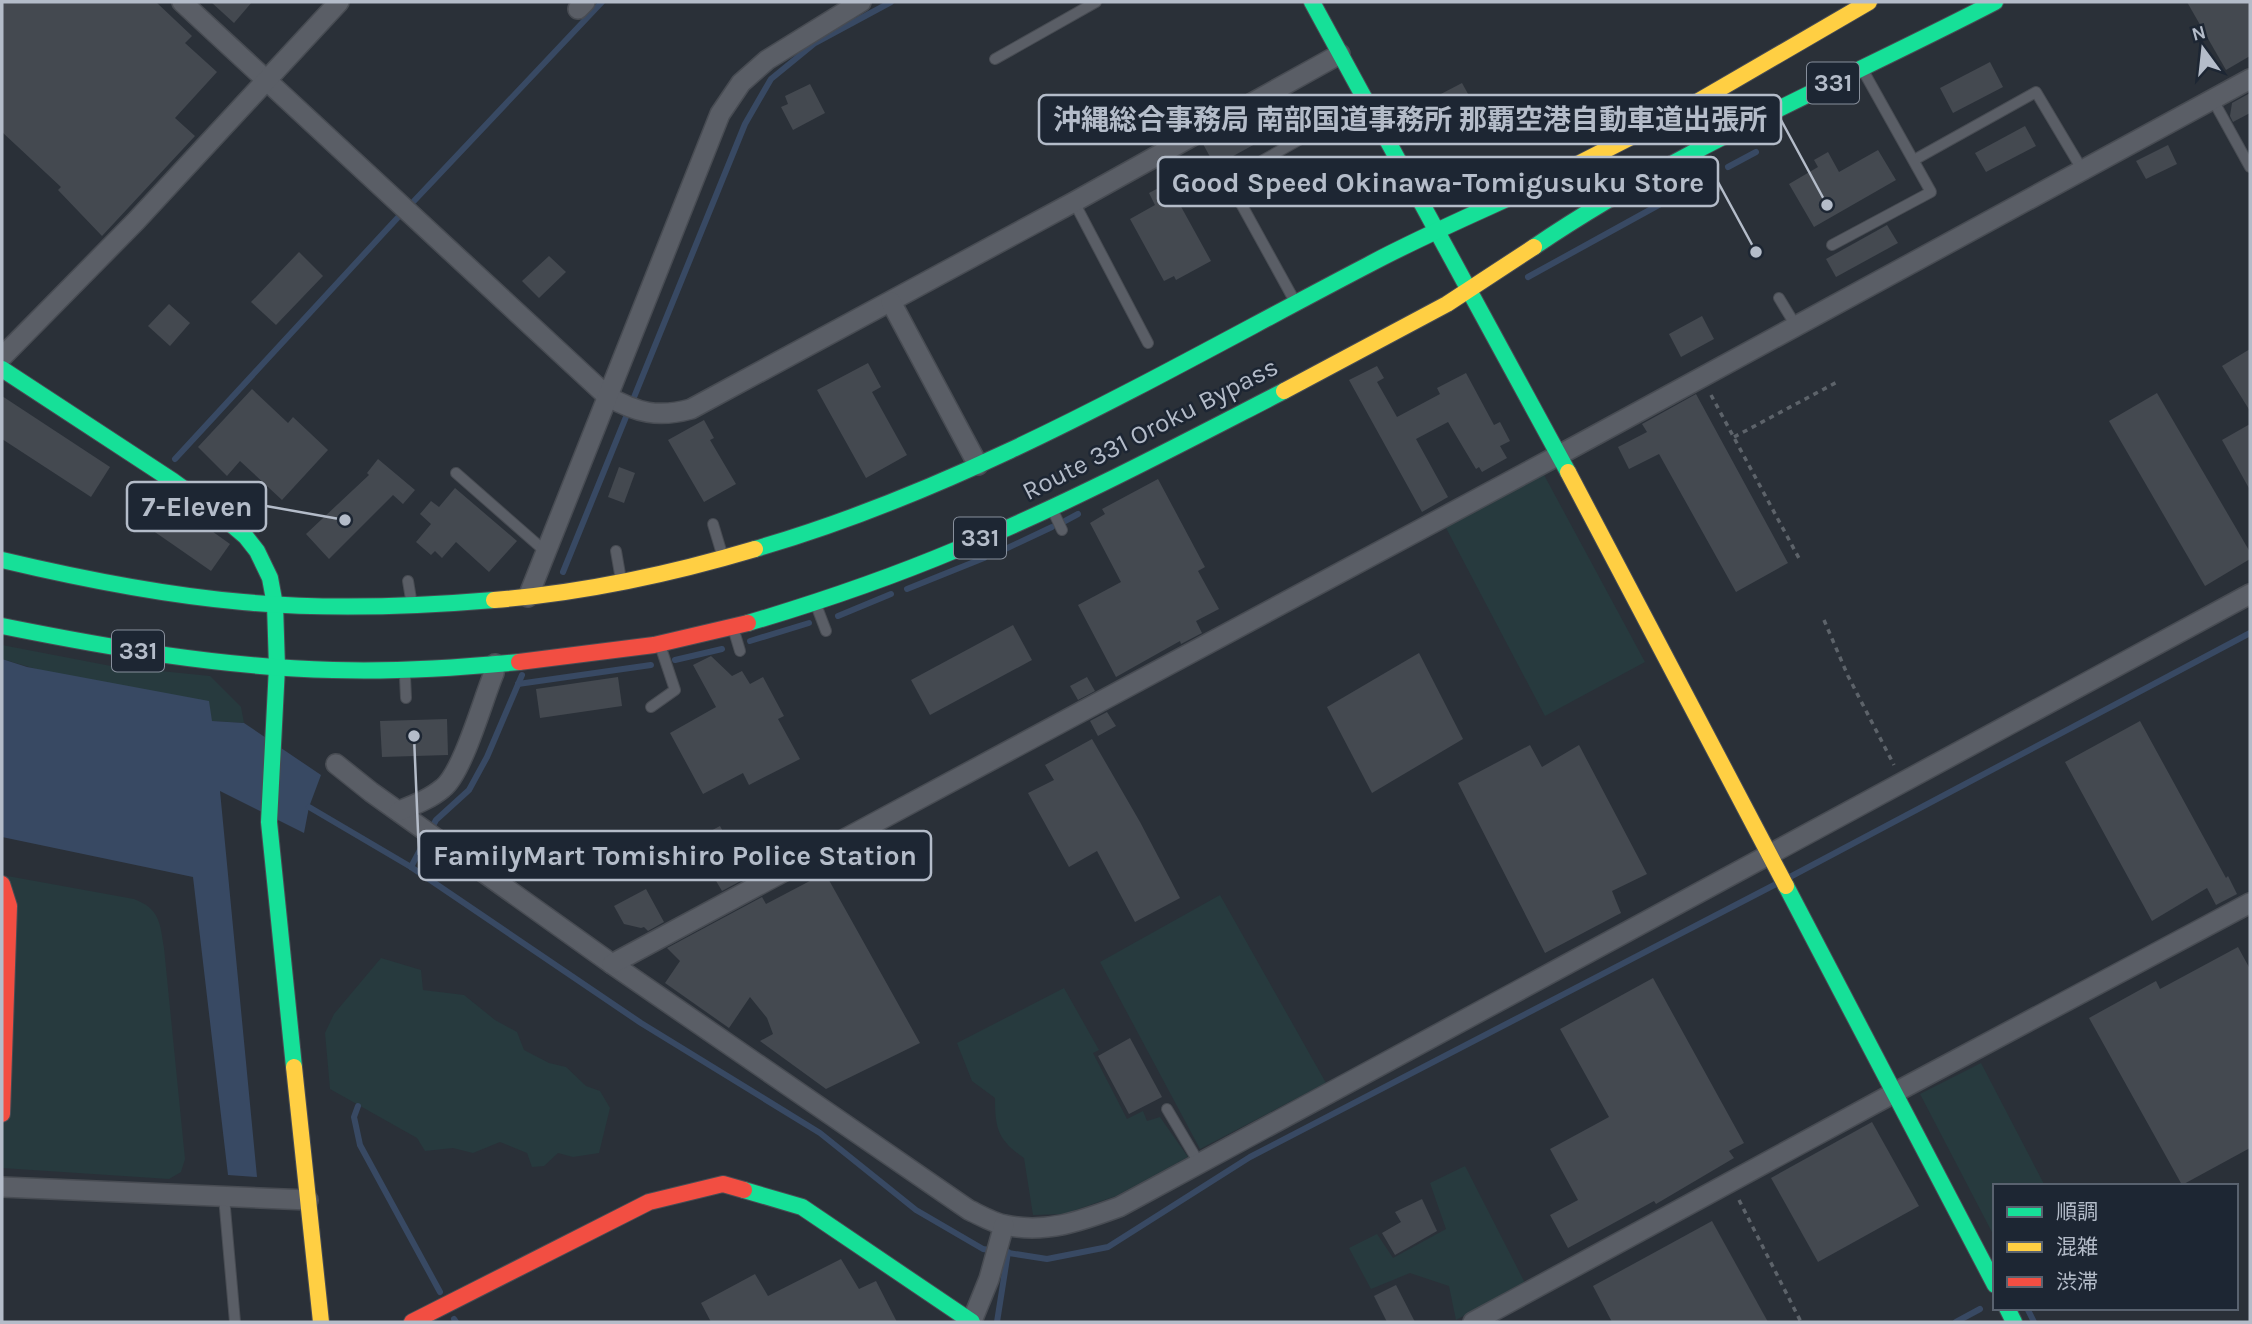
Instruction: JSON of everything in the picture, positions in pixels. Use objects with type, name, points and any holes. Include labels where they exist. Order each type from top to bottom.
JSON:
[{"type":"main road","points":[[1312,2],[1559,455],[1993,1281]]},
{"type":"main road","name":"Route 331 Oroku Bypass","points":[[2,560],[94,581],[201,598],[275,605],[411,607],[528,597],[621,582],[724,558],[864,514],[978,466],[1042,435],[1186,362],[1391,252],[1560,174],[1664,121],[1868,2]]},
{"type":"main road","name":"Route 331 Oroku Bypass","points":[[2,626],[74,641],[205,661],[340,670],[405,669],[495,664],[659,644],[733,628],[815,603],[1051,508],[1215,426],[1443,307],[1602,203],[1696,150],[1995,2]]},
{"type":"main road","points":[[2,369],[219,514],[246,537],[257,551],[270,578],[275,605],[277,667],[269,822],[279,940],[321,1322]]},
{"type":"main road","points":[[2,884],[9,906],[2,1114]]},
{"type":"main road","points":[[412,1322],[439,1316],[649,1202],[723,1184],[802,1207],[972,1322]]},
{"type":"street","points":[[182,2],[611,398],[649,414],[670,415],[691,409],[891,302],[1340,54]]},
{"type":"street","points":[[2,358],[136,221],[339,2]]},
{"type":"street","points":[[528,597],[611,398],[720,114],[741,83],[767,60],[855,3]]},
{"type":"street","points":[[612,964],[1559,455],[2250,79]]},
{"type":"street","points":[[891,302],[978,466]]},
{"type":"street","points":[[336,764],[612,964],[969,1210],[1004,1225],[1041,1228],[1077,1223],[1118,1207],[2250,594]]},
{"type":"street","points":[[405,815],[445,787],[458,769],[495,664]]},
{"type":"street","points":[[1473,1322],[2250,903]]},
{"type":"street","points":[[2,1187],[308,1200]]},
{"type":"street","points":[[972,1322],[989,1279],[1004,1225]]},
{"type":"lane","points":[[995,59],[1096,2]]},
{"type":"lane","points":[[1832,245],[1931,192],[1862,68]]},
{"type":"lane","points":[[1913,160],[2036,92],[2082,171]]},
{"type":"lane","points":[[2213,100],[2250,167]]},
{"type":"lane","points":[[1295,303],[1228,180],[1367,102]]},
{"type":"lane","points":[[1696,150],[1715,188]]},
{"type":"lane","points":[[1074,202],[1148,343]]},
{"type":"lane","points":[[1779,298],[1796,326]]},
{"type":"lane","points":[[456,473],[546,552]]},
{"type":"lane","points":[[1051,508],[1062,530]]},
{"type":"lane","points":[[713,524],[724,558]]},
{"type":"lane","points":[[616,551],[621,582]]},
{"type":"lane","points":[[408,581],[411,607]]},
{"type":"lane","points":[[815,603],[825,631]]},
{"type":"lane","points":[[733,628],[740,650]]},
{"type":"lane","points":[[651,708],[676,690],[659,644]]},
{"type":"lane","points":[[405,669],[406,698]]},
{"type":"lane","points":[[1167,1110],[1199,1163]]},
{"type":"lane","points":[[224,1197],[235,1322]]},
{"type":"path","points":[[1702,377],[1801,562]]},
{"type":"path","points":[[1734,437],[1839,381]]},
{"type":"path","points":[[1824,620],[1848,676],[1903,782]]},
{"type":"path","points":[[1730,1182],[1801,1322]]},
{"type":"green space","points":[[1543,473],[1645,662],[1545,716],[1445,526]]},
{"type":"green space","points":[[2,645],[111,666],[210,676],[241,707],[244,723],[212,721],[2,659]]},
{"type":"green space","points":[[2,875],[134,899],[154,912],[164,948],[185,1159],[181,1172],[169,1179],[2,1168]]},
{"type":"green space","points":[[1220,895],[1326,1083],[1200,1149],[1100,962]]},
{"type":"green space","points":[[381,958],[421,970],[423,990],[464,995],[495,1020],[517,1032],[524,1050],[549,1063],[566,1067],[586,1086],[600,1091],[610,1108],[599,1153],[573,1157],[558,1153],[544,1166],[532,1167],[527,1153],[500,1142],[473,1153],[453,1148],[425,1151],[417,1138],[330,1089],[325,1033],[334,1014]]},
{"type":"green space","points":[[1064,988],[1099,1050],[1093,1053],[1127,1119],[1143,1111],[1147,1121],[1160,1117],[1188,1157],[1116,1196],[1064,1214],[1033,1215],[1024,1158],[1003,1139],[997,1126],[995,1098],[972,1081],[957,1043]]},
{"type":"green space","points":[[1981,1063],[2044,1184],[1993,1184],[1993,1234],[1920,1094]]},
{"type":"green space","points":[[1465,1166],[1525,1283],[1456,1320],[1449,1286],[1410,1273],[1371,1289],[1349,1248],[1377,1234],[1393,1258],[1446,1229],[1430,1183]]},
{"type":"water","points":[[2,659],[27,667],[209,701],[212,721],[244,723],[321,775],[309,807],[304,833],[220,791],[257,1177],[228,1175],[193,877],[2,837]]},
{"type":"building","points":[[2,2],[156,2],[192,36],[185,43],[217,72],[175,118],[195,136],[102,236],[58,190],[61,187],[2,132]]},
{"type":"building","points":[[211,2],[252,2],[234,23]]},
{"type":"building","points":[[2187,2],[2250,2],[2250,56],[2226,70]]},
{"type":"building","points":[[1990,62],[2003,87],[1953,113],[1940,88]]},
{"type":"building","points":[[1462,83],[1478,112],[1431,136],[1416,107]]},
{"type":"building","points":[[810,84],[825,113],[793,130],[781,107],[788,104],[785,96]]},
{"type":"building","points":[[2250,93],[2250,113],[2233,122],[2230,116],[2232,103]]},
{"type":"building","points":[[1272,106],[1282,123],[1275,127],[1277,132],[1215,166],[1203,144]]},
{"type":"building","points":[[2025,126],[2036,146],[1986,172],[1975,153]]},
{"type":"building","points":[[2168,145],[2177,164],[2146,179],[2136,161]]},
{"type":"building","points":[[1878,150],[1896,180],[1814,227],[1789,184],[1818,167],[1814,160],[1828,152],[1839,172]]},
{"type":"building","points":[[1168,183],[1211,261],[1176,280],[1174,276],[1164,281],[1130,219],[1155,205],[1149,193]]},
{"type":"building","points":[[1887,225],[1898,243],[1836,277],[1826,259]]},
{"type":"building","points":[[299,252],[323,276],[276,325],[251,302]]},
{"type":"building","points":[[549,256],[566,272],[539,298],[522,281]]},
{"type":"building","points":[[169,304],[190,323],[170,346],[148,326]]},
{"type":"building","points":[[1702,316],[1714,339],[1681,357],[1669,334]]},
{"type":"building","points":[[2250,349],[2250,411],[2222,366]]},
{"type":"building","points":[[868,363],[881,387],[872,392],[907,455],[866,478],[817,390]]},
{"type":"building","points":[[1377,366],[1384,378],[1377,382],[1397,417],[1440,394],[1437,388],[1466,373],[1494,425],[1500,422],[1510,441],[1500,446],[1507,458],[1482,472],[1479,467],[1476,469],[1448,422],[1416,439],[1448,497],[1422,512],[1349,380]]},
{"type":"building","points":[[252,389],[288,423],[293,417],[328,450],[282,500],[240,461],[227,476],[198,447]]},
{"type":"building","points":[[2157,393],[2250,552],[2250,559],[2205,586],[2109,421]]},
{"type":"building","points":[[1696,394],[1788,563],[1736,592],[1659,454],[1629,469],[1618,447],[1647,432],[1642,424]]},
{"type":"building","points":[[2,396],[110,467],[91,497],[2,439]]},
{"type":"building","points":[[704,420],[714,438],[710,440],[736,484],[704,502],[668,440]]},
{"type":"building","points":[[2250,424],[2250,490],[2222,440]]},
{"type":"building","points":[[378,459],[415,490],[403,504],[393,495],[329,559],[306,534],[369,475],[367,473]]},
{"type":"building","points":[[619,467],[635,473],[624,503],[608,497]]},
{"type":"building","points":[[1158,479],[1205,567],[1198,571],[1219,609],[1196,621],[1202,633],[1181,644],[1180,641],[1116,677],[1078,605],[1121,582],[1090,523],[1105,514],[1102,509]]},
{"type":"building","points":[[149,486],[230,544],[211,571],[129,514]]},
{"type":"building","points":[[455,488],[517,541],[489,572],[456,542],[442,558],[435,551],[431,555],[416,542],[431,524],[420,514],[431,501],[439,507]]},
{"type":"building","points":[[1013,625],[1032,660],[930,715],[911,680]]},
{"type":"building","points":[[1419,653],[1463,739],[1372,793],[1327,707]]},
{"type":"building","points":[[711,656],[732,676],[742,671],[750,684],[763,677],[784,716],[778,719],[800,759],[749,785],[743,773],[703,794],[670,733],[716,707],[693,665]]},
{"type":"building","points":[[618,677],[622,706],[540,718],[536,689]]},
{"type":"building","points":[[1087,677],[1095,691],[1078,700],[1070,686]]},
{"type":"building","points":[[1107,712],[1116,726],[1098,736],[1090,721]]},
{"type":"building","points":[[447,719],[448,755],[382,757],[380,721]]},
{"type":"building","points":[[2140,721],[2237,894],[2216,905],[2207,888],[2152,921],[2065,762]]},
{"type":"building","points":[[1092,739],[1180,898],[1135,922],[1097,851],[1069,867],[1028,793],[1054,780],[1045,765]]},
{"type":"building","points":[[1530,745],[1542,767],[1579,745],[1647,874],[1612,891],[1621,913],[1545,953],[1458,783]]},
{"type":"building","points":[[720,826],[742,867],[744,865],[750,876],[722,891],[688,833],[703,835]]},
{"type":"building","points":[[825,873],[920,1043],[826,1089],[760,1041],[773,1034],[767,1018],[750,997],[729,1028],[665,983],[680,961],[667,948],[762,897],[766,904]]},
{"type":"building","points":[[646,889],[664,922],[648,931],[644,927],[624,924],[614,906]]},
{"type":"building","points":[[2238,947],[2250,969],[2250,1148],[2184,1184],[2089,1018],[2156,981],[2160,989]]},
{"type":"building","points":[[1653,978],[1744,1143],[1729,1151],[1734,1158],[1656,1204],[1654,1201],[1568,1248],[1550,1215],[1578,1200],[1550,1149],[1609,1117],[1560,1029]]},
{"type":"building","points":[[1130,1038],[1162,1097],[1129,1114],[1098,1056]]},
{"type":"building","points":[[1872,1122],[1919,1206],[1818,1262],[1771,1178]]},
{"type":"building","points":[[1422,1199],[1437,1231],[1395,1255],[1382,1233],[1401,1222],[1395,1212]]},
{"type":"building","points":[[1712,1221],[1768,1322],[1612,1322],[1593,1286]]},
{"type":"building","points":[[841,1259],[859,1289],[876,1281],[897,1322],[711,1322],[701,1303],[755,1274],[768,1296]]},
{"type":"building","points":[[1396,1285],[1415,1322],[1387,1322],[1374,1296]]},
{"type":"waterway","points":[[414,201],[602,2]]},
{"type":"waterway","points":[[563,572],[745,124],[771,79],[815,43],[891,2]]},
{"type":"waterway","points":[[1728,167],[1756,152]]},
{"type":"waterway","points":[[1528,277],[1695,185]]},
{"type":"waterway","points":[[175,459],[402,213]]},
{"type":"waterway","points":[[1065,521],[1078,514]]},
{"type":"waterway","points":[[999,552],[1052,527]]},
{"type":"waterway","points":[[907,589],[984,558]]},
{"type":"waterway","points":[[838,616],[891,594]]},
{"type":"waterway","points":[[750,641],[809,623]]},
{"type":"waterway","points":[[1788,878],[2250,633]]},
{"type":"waterway","points":[[675,660],[722,649]]},
{"type":"waterway","points":[[518,684],[651,665]]},
{"type":"waterway","points":[[411,867],[436,820],[469,790],[487,757],[522,675]]},
{"type":"waterway","points":[[309,807],[411,867],[641,1023],[820,1133],[916,1210],[983,1249],[1047,1259],[1108,1247],[1250,1157],[1778,883]]},
{"type":"waterway","points":[[358,1106],[354,1117],[360,1145],[440,1292]]},
{"type":"waterway","points":[[997,1322],[1008,1252]]},
{"type":"waterway","points":[[1956,1322],[1980,1309]]},
{"type":"waterway","points":[[2028,1310],[2034,1322]]},
{"type":"traffic: fast","points":[[1312,2],[1568,472]]},
{"type":"traffic: fast","points":[[1534,247],[1645,179],[1703,148],[1995,2]]},
{"type":"traffic: fast","points":[[755,549],[836,523],[915,493],[992,459],[1144,384],[1388,254],[1535,186]]},
{"type":"traffic: fast","points":[[2,369],[219,514],[246,537],[257,551],[270,578],[275,605],[277,667],[269,822],[294,1067]]},
{"type":"traffic: fast","points":[[748,623],[880,580],[1000,531],[1123,473],[1284,391]]},
{"type":"traffic: fast","points":[[2,560],[122,586],[243,602],[368,607],[494,600]]},
{"type":"traffic: fast","points":[[2,626],[166,655],[291,668],[403,670],[519,662]]},
{"type":"traffic: fast","points":[[1786,886],[1993,1281]]},
{"type":"traffic: fast","points":[[744,1190],[802,1207],[972,1322]]},
{"type":"traffic: fast","points":[[2008,1310],[2014,1322]]},
{"type":"traffic: slow","points":[[1535,186],[1678,113],[1869,2]]},
{"type":"traffic: slow","points":[[1284,391],[1447,304],[1534,247]]},
{"type":"traffic: slow","points":[[1568,472],[1786,886]]},
{"type":"traffic: slow","points":[[494,600],[560,593],[626,581],[755,549]]},
{"type":"traffic: slow","points":[[294,1067],[321,1322]]},
{"type":"traffic: jam","points":[[519,662],[654,645],[748,623]]},
{"type":"traffic: jam","points":[[2,884],[9,906],[2,1114]]},
{"type":"traffic: jam","points":[[412,1322],[649,1202],[723,1184],[744,1190]]},
{"type":"place","name":"沖縄総合事務局 南部国道事務所 那覇空港自動車道出張所","points":[[1827,205]]},
{"type":"place","name":"Good Speed Okinawa-Tomigusuku Store","points":[[1756,252]]},
{"type":"place","name":"7-Eleven","points":[[345,520]]},
{"type":"place","name":"FamilyMart Tomishiro Police Station","points":[[414,736]]}]
